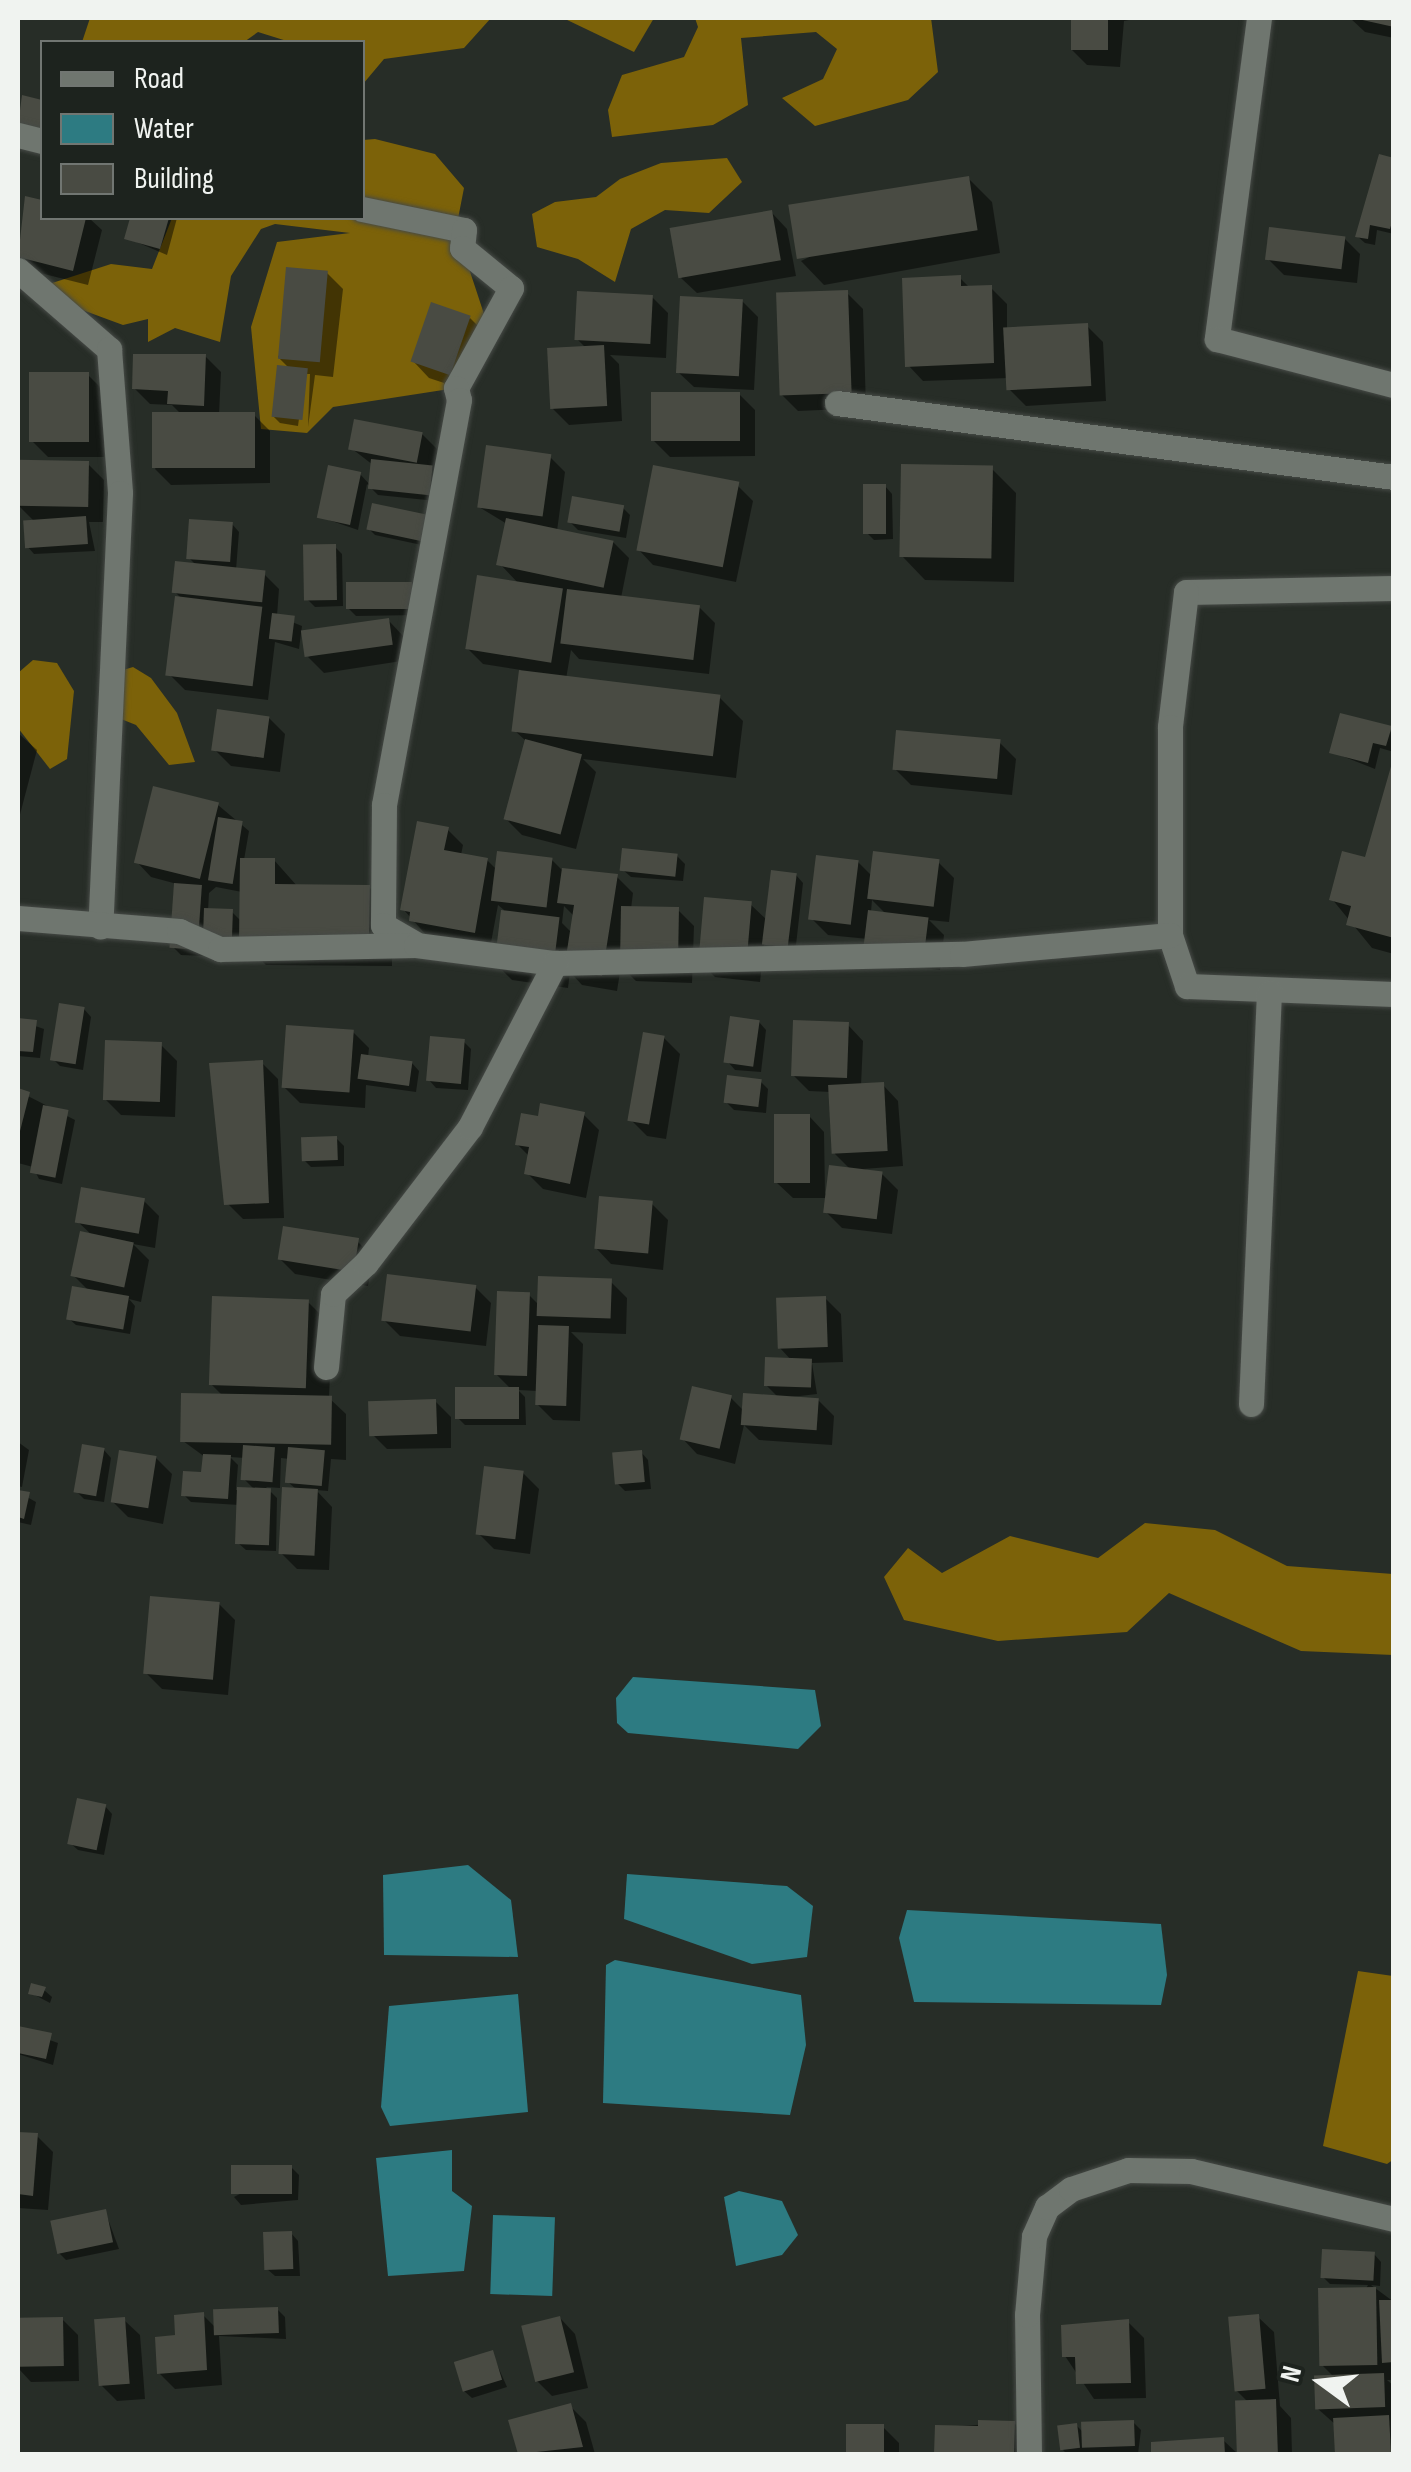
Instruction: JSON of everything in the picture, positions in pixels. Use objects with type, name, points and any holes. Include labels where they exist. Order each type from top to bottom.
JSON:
[{"type":"street","points":[[1259,18],[1217,339],[1394,385]]},
{"type":"street","points":[[365,210],[464,230],[462,248],[511,288],[456,388],[460,400],[384,805],[383,925],[416,945]]},
{"type":"street","points":[[18,270],[108,350],[120,492],[100,926]]},
{"type":"street","points":[[837,402],[1394,477]]},
{"type":"street","points":[[1394,588],[1186,592],[1170,727],[1170,935],[1187,986],[1394,994]]},
{"type":"street","points":[[18,918],[179,931],[220,948],[416,945],[555,963],[962,954],[1170,935]]},
{"type":"street","points":[[326,1367],[333,1294],[366,1263],[470,1127],[555,963]]},
{"type":"street","points":[[1250,1404],[1270,992]]},
{"type":"street","points":[[1029,2454],[1027,2315],[1034,2236],[1047,2207],[1071,2189],[1128,2170],[1190,2171],[1394,2218]]},
{"type":"shaded area","points":[[90,18],[491,18],[464,48],[384,59],[365,82],[365,40],[284,40],[258,32],[247,40],[83,40]]},
{"type":"shaded area","points":[[563,18],[654,18],[634,52]]},
{"type":"shaded area","points":[[695,18],[931,18],[938,72],[908,100],[815,126],[782,98],[823,79],[837,49],[816,32],[741,38],[748,105],[713,125],[612,137],[608,110],[622,75],[684,57],[698,27]]},
{"type":"shaded area","points":[[365,140],[435,154],[464,188],[456,229],[485,317],[456,388],[333,407],[307,433],[261,429],[251,327],[277,242],[350,233],[275,224],[261,229],[231,276],[220,342],[175,328],[148,342],[148,319],[123,325],[66,304],[46,285],[111,264],[152,269],[171,220],[365,220]]},
{"type":"shaded area","points":[[727,158],[742,182],[709,213],[665,210],[631,229],[615,282],[578,259],[537,247],[532,214],[555,202],[596,197],[620,179],[661,163]]},
{"type":"shaded area","points":[[33,660],[57,663],[74,691],[67,759],[50,769],[18,728],[18,673]]},
{"type":"shaded area","points":[[133,667],[151,678],[177,713],[195,762],[169,765],[136,725],[106,713],[110,674]]},
{"type":"shaded area","points":[[1145,1523],[1215,1530],[1287,1566],[1393,1574],[1393,1655],[1301,1651],[1169,1593],[1127,1632],[998,1641],[904,1620],[884,1577],[908,1548],[942,1573],[1010,1536],[1098,1558]]},
{"type":"shaded area","points":[[1358,1971],[1393,1976],[1394,2159],[1387,2164],[1323,2146]]},
{"type":"water","points":[[633,1677],[815,1690],[821,1726],[798,1749],[628,1733],[617,1723],[616,1698]]},
{"type":"water","points":[[468,1865],[511,1900],[518,1957],[384,1955],[383,1875]]},
{"type":"water","points":[[627,1874],[787,1886],[813,1906],[807,1957],[752,1964],[624,1919]]},
{"type":"water","points":[[907,1910],[1161,1924],[1167,1975],[1161,2005],[914,2002],[899,1938]]},
{"type":"water","points":[[615,1960],[801,1995],[806,2045],[790,2115],[603,2103],[606,1965]]},
{"type":"water","points":[[518,1994],[528,2112],[390,2126],[381,2107],[389,2006]]},
{"type":"water","points":[[452,2150],[452,2191],[472,2206],[464,2271],[388,2276],[376,2158]]},
{"type":"water","points":[[739,2191],[782,2201],[798,2235],[782,2255],[736,2266],[724,2197]]},
{"type":"water","points":[[493,2215],[555,2217],[552,2296],[490,2294]]},
{"type":"building","points":[[1071,18],[1108,18],[1108,50],[1071,50]]},
{"type":"building","points":[[1394,18],[1394,27],[1358,19]]},
{"type":"building","points":[[22,95],[40,100],[40,130],[18,125]]},
{"type":"building","points":[[1379,154],[1394,158],[1394,215],[1390,229],[1370,225],[1368,239],[1355,237]]},
{"type":"building","points":[[969,176],[978,230],[797,259],[788,205]]},
{"type":"building","points":[[25,196],[40,200],[40,220],[86,220],[73,271],[18,257]]},
{"type":"building","points":[[772,210],[781,260],[678,278],[670,228]]},
{"type":"building","points":[[129,220],[168,220],[160,249],[124,239]]},
{"type":"building","points":[[1269,227],[1345,236],[1341,269],[1265,260]]},
{"type":"building","points":[[286,267],[328,271],[320,362],[278,359]]},
{"type":"building","points":[[961,275],[961,286],[992,285],[994,363],[905,367],[902,278]]},
{"type":"building","points":[[848,290],[852,393],[780,395],[776,293]]},
{"type":"building","points":[[577,291],[653,295],[650,344],[574,340]]},
{"type":"building","points":[[680,296],[743,299],[739,376],[676,373]]},
{"type":"building","points":[[431,302],[471,316],[450,375],[410,362]]},
{"type":"building","points":[[1088,323],[1091,386],[1006,390],[1003,327]]},
{"type":"building","points":[[604,345],[607,406],[550,409],[547,348]]},
{"type":"building","points":[[133,354],[206,354],[204,406],[167,404],[168,391],[132,389]]},
{"type":"building","points":[[277,365],[308,368],[302,420],[272,417]]},
{"type":"building","points":[[29,372],[89,372],[89,442],[29,442]]},
{"type":"building","points":[[651,392],[740,392],[740,441],[651,441]]},
{"type":"building","points":[[152,412],[255,412],[255,468],[152,468]]},
{"type":"building","points":[[354,419],[423,432],[417,463],[348,449]]},
{"type":"building","points":[[486,445],[551,454],[543,517],[477,507]]},
{"type":"building","points":[[371,459],[433,465],[430,495],[368,489]]},
{"type":"building","points":[[18,460],[89,461],[88,507],[18,506]]},
{"type":"building","points":[[901,464],[993,466],[991,559],[899,557]]},
{"type":"building","points":[[328,465],[361,472],[350,525],[317,518]]},
{"type":"building","points":[[653,465],[739,482],[723,567],[636,550]]},
{"type":"building","points":[[863,484],[886,484],[886,534],[863,534]]},
{"type":"building","points":[[572,496],[624,505],[620,532],[567,523]]},
{"type":"building","points":[[372,503],[429,515],[423,541],[366,529]]},
{"type":"building","points":[[86,516],[88,544],[25,548],[23,520]]},
{"type":"building","points":[[506,518],[614,541],[604,588],[496,565]]},
{"type":"building","points":[[189,519],[233,522],[230,562],[186,559]]},
{"type":"building","points":[[336,544],[337,600],[304,601],[303,545]]},
{"type":"building","points":[[175,561],[266,571],[262,602],[172,593]]},
{"type":"building","points":[[477,575],[563,589],[551,663],[465,649]]},
{"type":"building","points":[[346,582],[412,582],[412,609],[346,609]]},
{"type":"building","points":[[567,589],[700,605],[693,660],[560,644]]},
{"type":"building","points":[[175,596],[262,607],[253,686],[165,675]]},
{"type":"building","points":[[272,613],[295,616],[292,642],[269,639]]},
{"type":"building","points":[[389,618],[393,645],[305,657],[301,630]]},
{"type":"building","points":[[519,670],[720,695],[713,756],[511,732]]},
{"type":"building","points":[[217,709],[269,716],[264,758],[211,751]]},
{"type":"building","points":[[1340,713],[1392,726],[1386,746],[1373,743],[1368,763],[1329,753]]},
{"type":"building","points":[[896,730],[1001,739],[997,779],[893,770]]},
{"type":"building","points":[[525,739],[582,754],[561,834],[504,819]]},
{"type":"building","points":[[1394,756],[1394,938],[1346,925],[1351,906],[1329,900],[1342,851],[1365,857]]},
{"type":"building","points":[[153,786],[219,802],[200,879],[134,863]]},
{"type":"building","points":[[218,817],[243,821],[233,884],[208,880]]},
{"type":"building","points":[[417,821],[449,827],[444,850],[488,858],[475,933],[409,921],[410,912],[400,910]]},
{"type":"building","points":[[622,848],[678,854],[675,877],[620,871]]},
{"type":"building","points":[[497,851],[553,858],[546,907],[491,901]]},
{"type":"building","points":[[873,851],[940,859],[934,907],[867,899]]},
{"type":"building","points":[[816,855],[859,860],[851,925],[808,920]]},
{"type":"building","points":[[240,858],[275,858],[275,884],[370,885],[369,943],[239,942]]},
{"type":"building","points":[[562,868],[618,874],[602,976],[564,970],[574,905],[557,903]]},
{"type":"building","points":[[771,870],[797,873],[788,948],[762,944]]},
{"type":"building","points":[[174,883],[202,885],[197,950],[169,948]]},
{"type":"building","points":[[704,897],[752,901],[746,966],[698,962]]},
{"type":"building","points":[[621,906],[679,907],[678,967],[620,966]]},
{"type":"building","points":[[204,908],[233,909],[232,951],[203,950]]},
{"type":"building","points":[[501,910],[560,917],[553,972],[494,965]]},
{"type":"building","points":[[868,910],[929,917],[924,955],[863,948]]},
{"type":"building","points":[[59,1003],[85,1007],[76,1064],[50,1060]]},
{"type":"building","points":[[730,1016],[760,1020],[753,1067],[723,1063]]},
{"type":"building","points":[[18,1018],[37,1020],[33,1052],[18,1051]]},
{"type":"building","points":[[793,1020],[849,1022],[847,1078],[791,1076]]},
{"type":"building","points":[[286,1025],[354,1030],[349,1093],[282,1088]]},
{"type":"building","points":[[643,1032],[665,1036],[649,1124],[627,1121]]},
{"type":"building","points":[[430,1036],[465,1039],[461,1084],[426,1081]]},
{"type":"building","points":[[105,1040],[162,1042],[160,1102],[103,1100]]},
{"type":"building","points":[[361,1054],[412,1061],[409,1086],[358,1079]]},
{"type":"building","points":[[263,1060],[269,1203],[224,1205],[209,1063]]},
{"type":"building","points":[[727,1075],[762,1079],[758,1107],[724,1103]]},
{"type":"building","points":[[884,1082],[888,1151],[832,1154],[828,1085]]},
{"type":"building","points":[[18,1088],[30,1092],[19,1135],[18,1135]]},
{"type":"building","points":[[540,1103],[585,1112],[570,1184],[524,1174],[529,1147],[515,1145],[521,1113],[538,1116]]},
{"type":"building","points":[[43,1105],[69,1110],[55,1178],[30,1173]]},
{"type":"building","points":[[774,1114],[810,1114],[810,1183],[774,1183]]},
{"type":"building","points":[[337,1136],[338,1160],[302,1161],[301,1137]]},
{"type":"building","points":[[829,1165],[883,1172],[877,1219],[823,1213]]},
{"type":"building","points":[[81,1187],[145,1198],[139,1234],[75,1222]]},
{"type":"building","points":[[599,1196],[653,1201],[648,1254],[594,1249]]},
{"type":"building","points":[[283,1226],[359,1238],[354,1272],[278,1260]]},
{"type":"building","points":[[80,1231],[134,1242],[124,1287],[70,1276]]},
{"type":"building","points":[[387,1274],[476,1285],[471,1332],[381,1321]]},
{"type":"building","points":[[538,1276],[612,1279],[611,1319],[537,1316]]},
{"type":"building","points":[[72,1286],[129,1296],[123,1330],[66,1319]]},
{"type":"building","points":[[497,1291],[530,1292],[527,1376],[494,1375]]},
{"type":"building","points":[[212,1296],[309,1299],[306,1388],[209,1385]]},
{"type":"building","points":[[826,1296],[828,1347],[778,1349],[776,1298]]},
{"type":"building","points":[[538,1325],[569,1326],[566,1406],[535,1405]]},
{"type":"building","points":[[765,1357],[812,1359],[811,1388],[764,1386]]},
{"type":"building","points":[[692,1386],[732,1395],[720,1449],[680,1440]]},
{"type":"building","points":[[455,1387],[519,1387],[519,1419],[455,1419]]},
{"type":"building","points":[[181,1393],[332,1396],[331,1445],[180,1442]]},
{"type":"building","points":[[743,1393],[819,1398],[817,1430],[741,1425]]},
{"type":"building","points":[[436,1399],[437,1434],[369,1436],[368,1401]]},
{"type":"building","points":[[82,1444],[105,1448],[96,1496],[73,1492]]},
{"type":"building","points":[[243,1445],[275,1447],[272,1482],[241,1480]]},
{"type":"building","points":[[288,1447],[325,1450],[322,1486],[285,1483]]},
{"type":"building","points":[[119,1450],[157,1456],[148,1508],[111,1502]]},
{"type":"building","points":[[642,1450],[645,1482],[615,1484],[612,1453]]},
{"type":"building","points":[[203,1454],[231,1455],[228,1499],[181,1496],[183,1471],[201,1472]]},
{"type":"building","points":[[484,1466],[524,1471],[515,1539],[476,1534]]},
{"type":"building","points":[[237,1487],[271,1488],[269,1545],[235,1544]]},
{"type":"building","points":[[282,1487],[318,1489],[314,1556],[278,1554]]},
{"type":"building","points":[[18,1490],[30,1492],[24,1519],[18,1517]]},
{"type":"building","points":[[150,1596],[220,1602],[213,1680],[143,1674]]},
{"type":"building","points":[[77,1798],[106,1804],[97,1850],[67,1844]]},
{"type":"building","points":[[31,1983],[46,1987],[42,1997],[28,1994]]},
{"type":"building","points":[[18,2026],[52,2033],[46,2059],[18,2053]]},
{"type":"building","points":[[18,2132],[38,2133],[33,2196],[18,2194]]},
{"type":"building","points":[[231,2165],[292,2165],[292,2194],[231,2194]]},
{"type":"building","points":[[106,2209],[113,2242],[57,2254],[50,2221]]},
{"type":"building","points":[[292,2231],[293,2269],[264,2270],[263,2232]]},
{"type":"building","points":[[1322,2249],[1375,2252],[1373,2281],[1320,2278]]},
{"type":"building","points":[[1376,2287],[1377,2365],[1319,2366],[1318,2288]]},
{"type":"building","points":[[1379,2300],[1394,2300],[1394,2362],[1382,2363]]},
{"type":"building","points":[[278,2307],[279,2333],[214,2335],[213,2309]]},
{"type":"building","points":[[204,2312],[207,2370],[157,2374],[155,2337],[175,2335],[174,2315]]},
{"type":"building","points":[[1259,2314],[1266,2389],[1235,2391],[1228,2317]]},
{"type":"building","points":[[560,2316],[574,2372],[535,2382],[521,2326]]},
{"type":"building","points":[[63,2317],[64,2366],[19,2367],[18,2318]]},
{"type":"building","points":[[125,2317],[130,2384],[99,2386],[94,2319]]},
{"type":"building","points":[[1129,2319],[1131,2383],[1076,2384],[1075,2357],[1062,2357],[1061,2325]]},
{"type":"building","points":[[493,2350],[502,2380],[463,2392],[454,2362]]},
{"type":"building","points":[[1384,2373],[1385,2407],[1315,2409],[1314,2375]]},
{"type":"building","points":[[1276,2399],[1278,2454],[1237,2454],[1235,2400]]},
{"type":"building","points":[[571,2403],[583,2447],[518,2454],[508,2420]]},
{"type":"building","points":[[1389,2415],[1391,2454],[1335,2454],[1333,2418]]},
{"type":"building","points":[[978,2420],[1015,2421],[1014,2454],[934,2454],[935,2425],[978,2426]]},
{"type":"building","points":[[1134,2420],[1135,2446],[1082,2448],[1081,2422]]},
{"type":"building","points":[[1077,2423],[1080,2448],[1060,2450],[1057,2425]]},
{"type":"building","points":[[846,2424],[884,2424],[884,2454],[846,2454]]},
{"type":"building","points":[[1224,2437],[1225,2454],[1151,2454],[1151,2442]]}]
